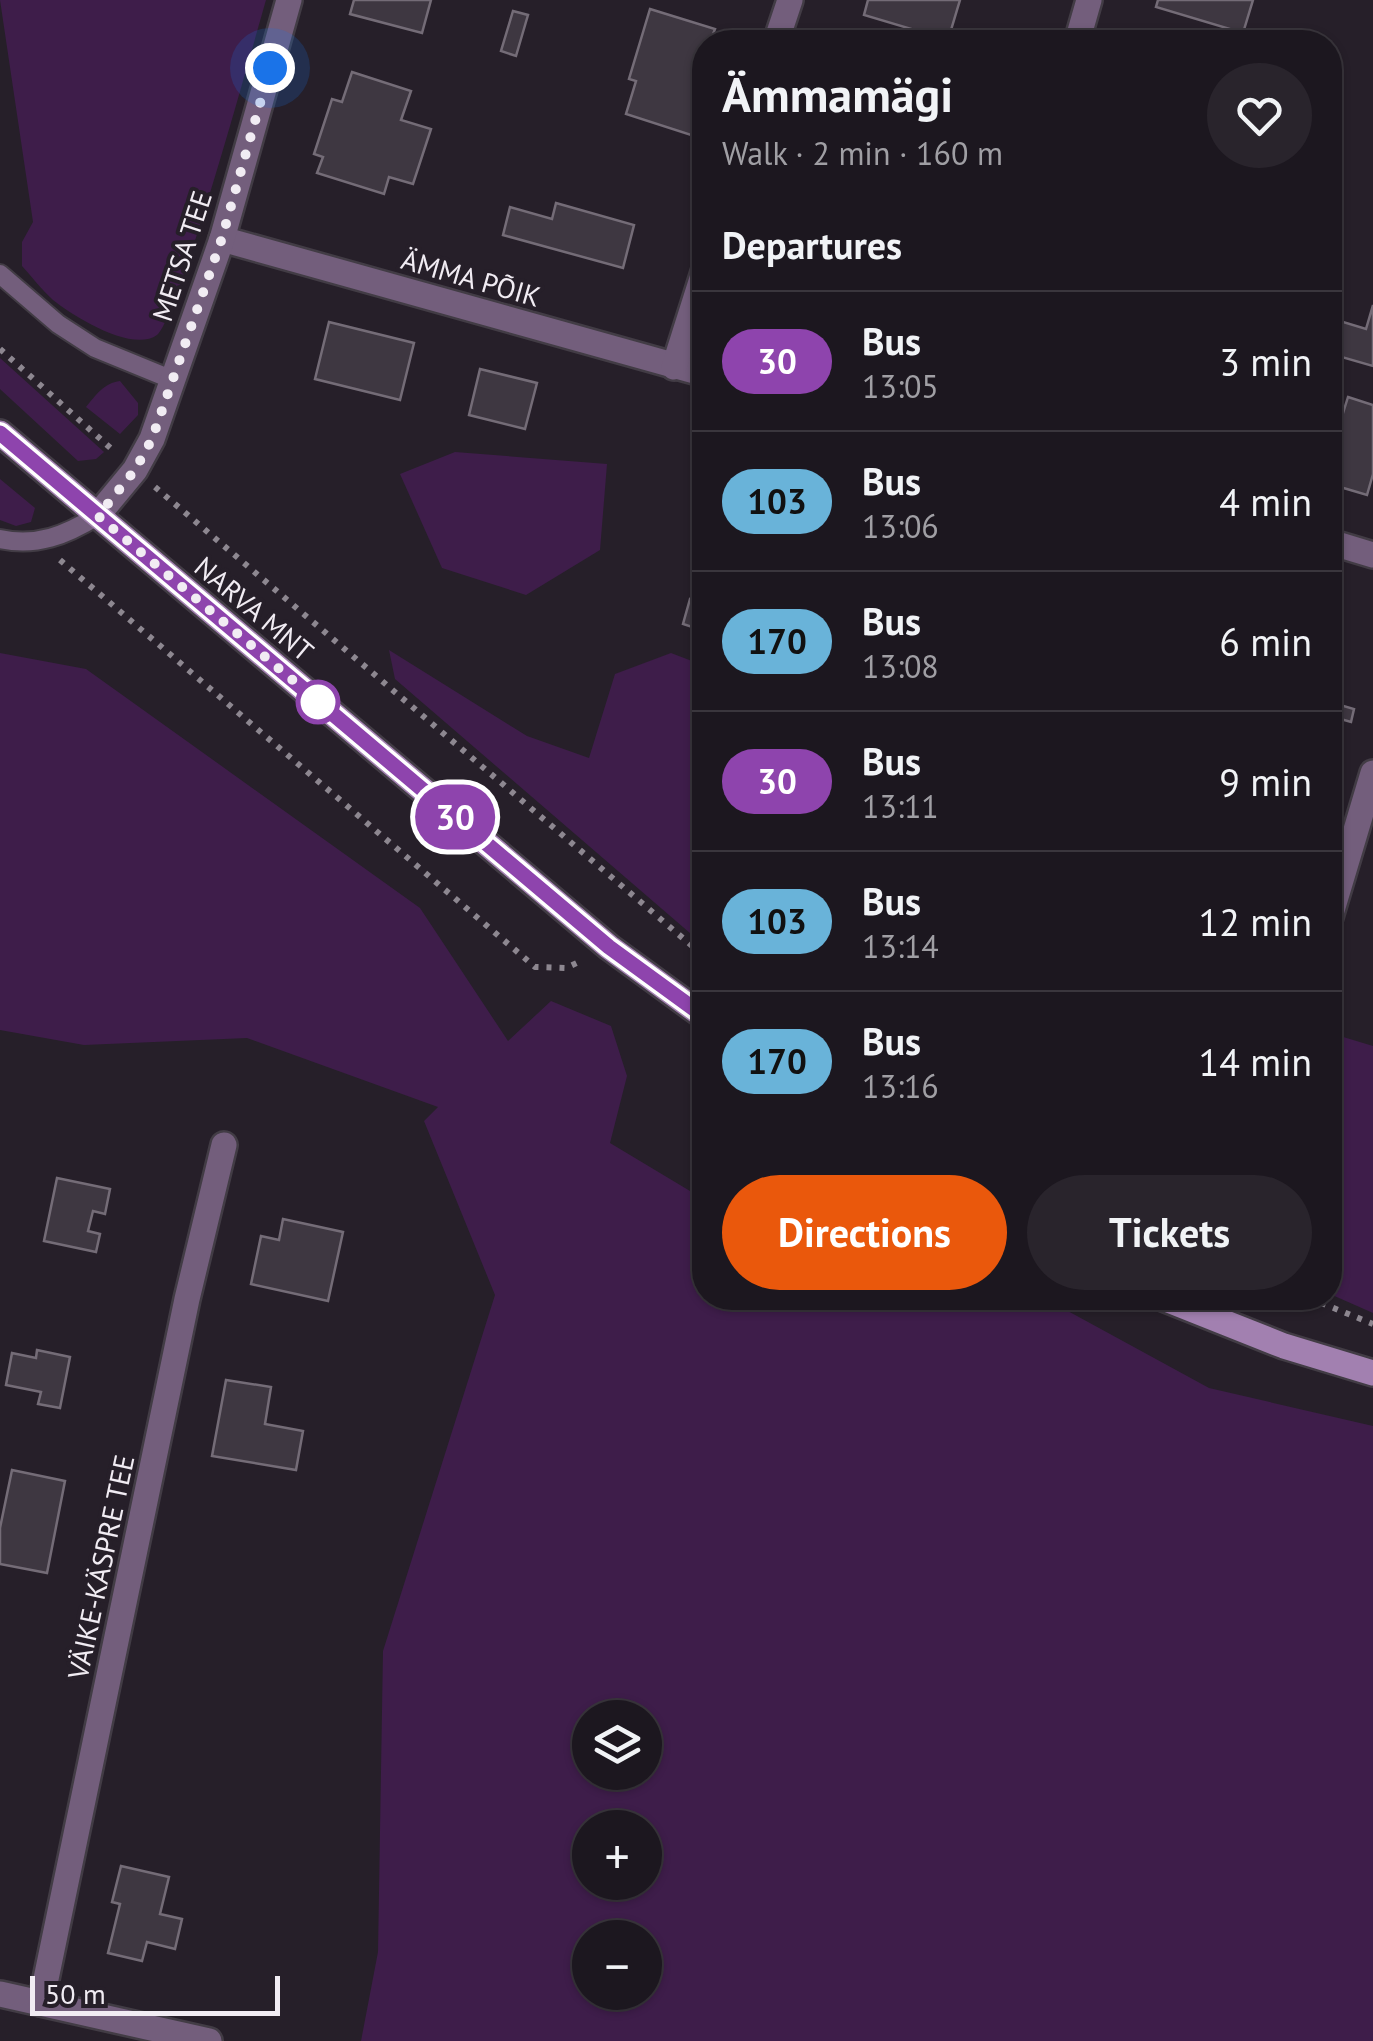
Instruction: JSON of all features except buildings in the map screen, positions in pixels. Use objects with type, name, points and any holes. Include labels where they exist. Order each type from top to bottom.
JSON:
[{"type":"main road","name":"NARVA MNT","points":[[0,433],[609,947],[692,1008]]},
{"type":"main road","points":[[1193,1310],[1284,1346],[1373,1373]]},
{"type":"street","name":"METSA TEE","points":[[98,516],[135,470],[152,439],[222,238],[289,0]]},
{"type":"street","points":[[780,30],[790,0]]},
{"type":"street","points":[[1080,30],[1089,0]]},
{"type":"street","name":"ÄMMA PÕIK","points":[[222,238],[692,371]]},
{"type":"street","points":[[674,366],[692,310]]},
{"type":"street","points":[[1342,546],[1373,555]]},
{"type":"street","points":[[1342,877],[1373,773]]},
{"type":"street","name":"VÄIKE-KÄSPRE TEE","points":[[41,2003],[183,1318],[224,1145]]},
{"type":"street","points":[[0,1994],[208,2041]]},
{"type":"lane","points":[[0,274],[58,324],[95,348],[173,380]]},
{"type":"lane","points":[[0,540],[22,544],[64,536],[98,516]]},
{"type":"path","points":[[0,348],[135,470],[692,946]]},
{"type":"path","points":[[38,540],[535,967],[566,968],[609,947]]},
{"type":"path","points":[[1339,1310],[1373,1324]]},
{"type":"shaded area","points":[[0,0],[266,0],[197,234],[167,318],[157,335],[133,339],[88,323],[53,300],[22,266],[22,242],[33,222]]},
{"type":"shaded area","points":[[0,358],[104,452],[96,459],[78,461],[0,389]]},
{"type":"shaded area","points":[[120,381],[138,403],[138,415],[120,434],[86,407],[105,387]]},
{"type":"shaded area","points":[[455,452],[607,464],[600,550],[526,595],[442,568],[400,474]]},
{"type":"shaded area","points":[[0,479],[35,508],[31,522],[16,526],[0,520]]},
{"type":"shaded area","points":[[389,650],[527,736],[589,758],[615,674],[671,653],[692,661],[692,935],[395,679]]},
{"type":"shaded area","points":[[0,653],[86,669],[420,908],[508,1041],[551,1001],[611,1026],[627,1076],[610,1143],[692,1192],[692,1310],[1066,1310],[1209,1388],[1373,1426],[1373,2041],[361,2041],[378,1952],[383,1651],[495,1295],[424,1121],[438,1107],[247,1038],[84,1045],[0,1030]]},
{"type":"shaded area","points":[[1342,1037],[1373,1046],[1373,1313],[1342,1299]]},
{"type":"bus line","name":"30","points":[[0,433],[609,947],[692,1008]]},
{"type":"route","points":[[270,68],[222,238],[152,439],[135,470],[98,516],[321,704],[318,702]]}]
